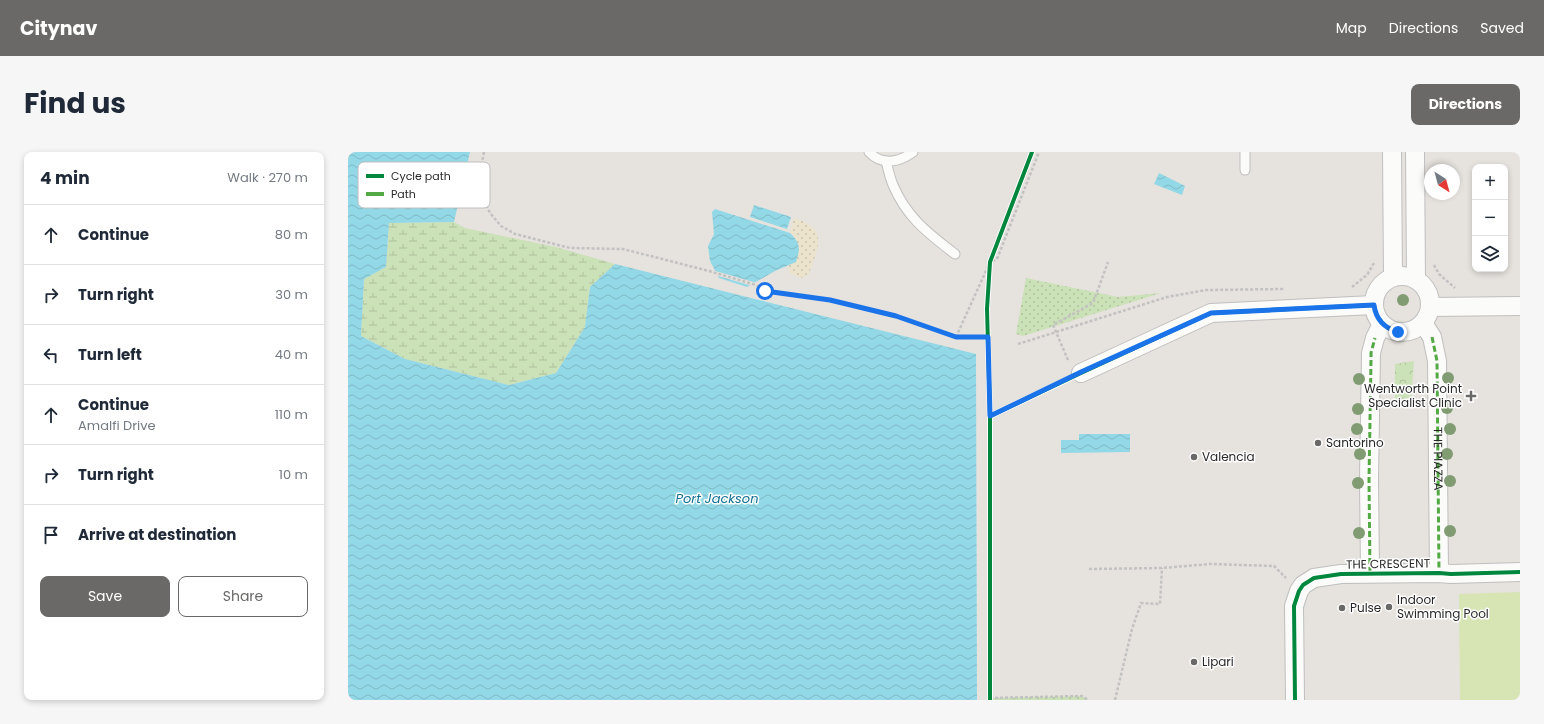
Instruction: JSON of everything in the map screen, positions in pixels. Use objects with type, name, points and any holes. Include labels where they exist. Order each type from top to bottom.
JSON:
[{"type":"street","points":[[1392,152],[1393,277]]},
{"type":"street","points":[[1415,152],[1416,279]]},
{"type":"street","points":[[1401,276],[1416,279],[1427,291],[1430,298],[1428,315],[1423,323],[1416,329],[1403,332],[1389,330],[1378,319],[1374,305],[1375,296],[1385,281],[1393,277],[1401,276]]},
{"type":"street","points":[[1081,372],[1211,313],[1374,305]]},
{"type":"street","points":[[1430,307],[1520,306]]},
{"type":"street","name":"THE PIAZZA","points":[[1423,323],[1432,337],[1437,361],[1439,573]]},
{"type":"street","points":[[1370,573],[1369,480],[1371,353],[1375,338],[1382,324]]},
{"type":"street","name":"THE CRESCENT","points":[[1295,700],[1294,606],[1299,591],[1304,585],[1314,578],[1341,574],[1370,573],[1451,574],[1520,572]]},
{"type":"lane","points":[[869,152],[878,159],[886,161],[896,161],[913,152]]},
{"type":"lane","points":[[1245,152],[1245,170]]},
{"type":"lane","points":[[886,161],[892,184],[906,210],[923,229],[955,254]]},
{"type":"path","points":[[482,162],[484,152]]},
{"type":"path","points":[[990,262],[997,259],[1039,152]]},
{"type":"path","points":[[488,208],[490,213],[502,226],[514,234],[570,248],[624,249],[709,271],[756,285],[765,291],[830,300],[896,316],[956,337],[988,337]]},
{"type":"path","points":[[956,337],[992,255]]},
{"type":"path","points":[[1352,287],[1367,275],[1377,259]]},
{"type":"path","points":[[989,278],[990,262]]},
{"type":"path","points":[[1066,354],[1053,325],[1093,303],[1108,262]]},
{"type":"path","points":[[1433,264],[1440,274],[1456,289],[1456,306]]},
{"type":"path","points":[[988,330],[988,344]]},
{"type":"path","points":[[1089,569],[1162,568],[1210,564],[1274,566]]},
{"type":"path","points":[[1115,700],[1132,629],[1141,603],[1160,604],[1162,568]]},
{"type":"path","points":[[990,690],[990,699],[1082,696],[1088,700]]},
{"type":"green space","points":[[454,222],[465,228],[556,247],[615,264],[590,287],[585,327],[556,373],[509,385],[405,359],[361,336],[364,279],[386,267],[389,223]]},
{"type":"green space","points":[[1026,278],[1118,297],[1161,293],[1023,336],[1016,334]]},
{"type":"green space","points":[[1414,361],[1411,401],[1395,402],[1395,364]]},
{"type":"green space","points":[[1520,592],[1520,700],[1460,700],[1459,594]]},
{"type":"green space","points":[[1082,696],[1088,700],[990,700],[990,698]]},
{"type":"sand","points":[[794,218],[813,228],[817,234],[818,240],[816,255],[809,274],[802,278],[791,274],[787,265],[796,262],[796,238],[790,233]]},
{"type":"water","name":"Port Jackson","points":[[348,152],[470,152],[468,162],[358,162],[358,208],[457,208],[454,222],[389,223],[386,267],[364,279],[361,336],[405,359],[509,385],[556,373],[585,327],[590,287],[615,264],[976,354],[977,700],[348,700]]},
{"type":"water","points":[[1159,173],[1185,186],[1182,195],[1154,184]]},
{"type":"water","points":[[754,205],[791,217],[787,229],[750,217]]},
{"type":"water","points":[[715,209],[790,233],[799,246],[796,262],[775,271],[747,287],[719,278],[710,261],[708,246],[714,234],[712,212]]},
{"type":"water","points":[[1079,434],[1130,434],[1130,452],[1061,453],[1061,440],[1079,440]]},
{"type":"pier","points":[[712,270],[757,284],[752,286],[715,275]]},
{"type":"marked path","points":[[1432,337],[1437,361],[1439,573]]},
{"type":"marked path","points":[[1370,573],[1369,480],[1371,353],[1375,338]]},
{"type":"cycle path","points":[[990,416],[987,309],[990,262],[1032,152]]},
{"type":"cycle path","points":[[990,700],[990,416],[1211,313],[1374,305]]},
{"type":"cycle path","points":[[1295,700],[1294,606],[1299,591],[1303,585],[1314,578],[1341,574],[1451,574],[1520,572]]},
{"type":"place","name":"Wentworth Point Specialist Clinic","points":[[1471,396]]},
{"type":"place","name":"Santorino","points":[[1318,443]]},
{"type":"place","name":"Valencia","points":[[1194,457]]},
{"type":"place","name":"Indoor Swimming Pool","points":[[1389,607]]},
{"type":"place","name":"Pulse","points":[[1342,608]]},
{"type":"place","name":"Lipari","points":[[1194,662]]},
{"type":"route","points":[[765,291],[830,300],[896,316],[956,337],[988,337],[990,416],[1081,372],[1211,313],[1374,305],[1375,312],[1382,324],[1389,330],[1398,332]]}]
